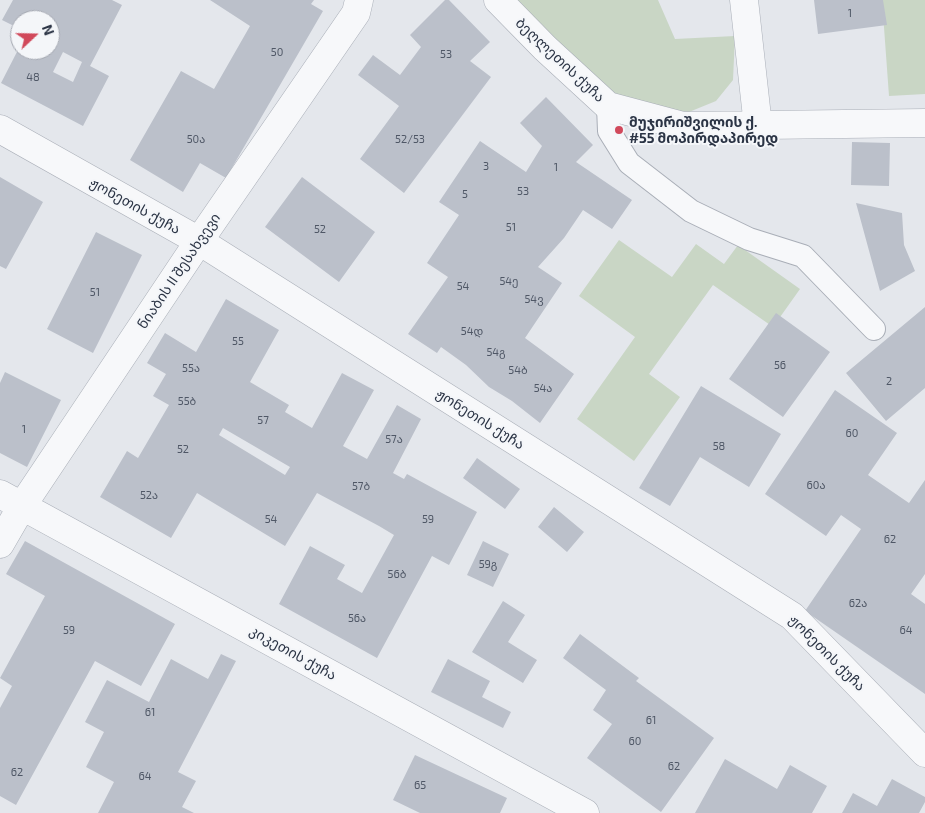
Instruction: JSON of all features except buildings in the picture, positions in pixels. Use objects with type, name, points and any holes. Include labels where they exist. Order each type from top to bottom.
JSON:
[{"type":"street","name":"ნიაბის II შესახვევი","points":[[0,544],[11,500],[199,241],[356,13],[359,0]]},
{"type":"street","name":"ბეღლეთის ქუჩა","points":[[498,0],[544,48],[608,106],[684,126],[925,123]]},
{"type":"street","points":[[744,0],[758,126]]},
{"type":"street","name":"ჟონეთის ქუჩა","points":[[0,129],[199,241],[792,616],[925,753]]},
{"type":"street","name":"კიკეთის ქუჩა","points":[[11,500],[585,813]]},
{"type":"lane","points":[[608,106],[610,131],[629,163],[692,211],[749,239],[803,256],[874,329]]},
{"type":"green space","points":[[509,0],[658,0],[675,39],[735,36],[733,80],[716,101],[689,112],[653,108],[615,95]]},
{"type":"green space","points":[[882,0],[925,0],[925,94],[889,96]]},
{"type":"green space","points":[[619,240],[672,277],[696,244],[724,264],[738,245],[800,289],[773,327],[713,285],[649,374],[680,397],[634,461],[577,419],[635,337],[579,296]]},
{"type":"place","name":"მუჯირიშვილის ქ. #55 მოპირდაპირედ","points":[[619,130]]}]
